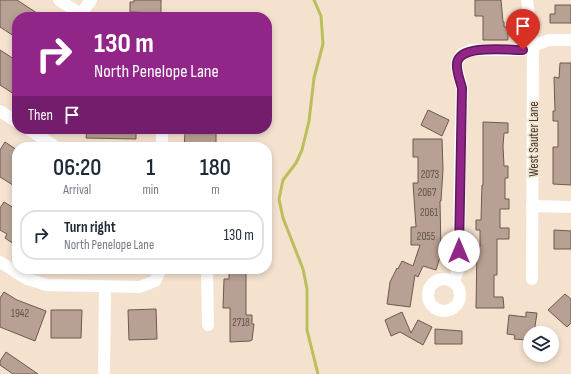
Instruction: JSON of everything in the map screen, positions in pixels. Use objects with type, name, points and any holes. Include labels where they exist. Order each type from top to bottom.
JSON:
[{"type":"street","points":[[59,0],[77,12]]},
{"type":"street","points":[[85,12],[91,0]]},
{"type":"street","name":"West Sauter Lane","points":[[527,0],[533,46],[532,279]]},
{"type":"street","points":[[454,282],[459,267],[462,88],[457,69],[457,62],[462,54],[470,50],[523,50],[549,40],[571,40]]},
{"type":"street","points":[[0,111],[12,119]]},
{"type":"street","points":[[36,134],[48,142]]},
{"type":"street","points":[[532,206],[571,207]]},
{"type":"street","points":[[0,262],[12,270]]},
{"type":"street","points":[[19,274],[37,284],[140,287],[155,281],[158,274]]},
{"type":"street","points":[[207,274],[208,325]]},
{"type":"street","points":[[104,374],[105,286]]},
{"type":"building","points":[[0,0],[17,0],[35,12],[12,12],[12,35],[0,27]]},
{"type":"building","points":[[134,0],[161,0],[161,12],[130,12],[130,2],[134,2]]},
{"type":"building","points":[[475,0],[501,0],[504,27],[508,27],[508,40],[483,40],[483,16],[475,16]]},
{"type":"building","points":[[555,5],[571,5],[571,23],[550,23],[550,14],[555,14]]},
{"type":"building","points":[[0,50],[12,58],[12,93],[0,85]]},
{"type":"building","points":[[560,63],[571,63],[571,185],[553,184],[553,147],[558,147],[558,121],[553,121],[553,111],[555,111],[554,77],[559,78]]},
{"type":"building","points":[[428,110],[449,120],[442,136],[421,125]]},
{"type":"building","points":[[483,122],[508,123],[508,133],[504,133],[503,146],[504,166],[508,166],[508,178],[505,178],[505,199],[509,199],[509,209],[500,209],[500,228],[509,228],[509,239],[497,239],[497,275],[494,275],[494,297],[503,297],[504,308],[476,308],[477,247],[480,247],[480,230],[476,230],[476,220],[481,220],[483,185]]},
{"type":"building","points":[[86,134],[136,134],[136,139],[86,138]]},
{"type":"building","points":[[185,134],[216,134],[216,142],[184,142]]},
{"type":"building","points":[[413,139],[442,139],[443,169],[440,201],[441,254],[436,270],[423,266],[418,277],[415,275],[410,307],[387,304],[390,282],[397,268],[398,269],[402,261],[413,266],[420,245],[411,245],[411,227],[416,227],[413,183],[418,183],[418,157],[413,157]]},
{"type":"building","points":[[5,142],[12,147],[12,184],[0,177],[0,150]]},
{"type":"building","points":[[4,202],[12,207],[12,243],[5,238],[7,234],[0,230],[0,208]]},
{"type":"building","points":[[554,230],[571,231],[571,249],[554,249]]},
{"type":"building","points":[[229,274],[246,274],[246,315],[252,315],[252,324],[254,324],[252,340],[250,341],[230,342],[230,308],[223,308],[224,279],[229,279]]},
{"type":"building","points":[[4,292],[17,300],[46,311],[35,341],[0,327],[0,298]]},
{"type":"building","points":[[565,294],[571,299],[571,323],[567,327],[548,310]]},
{"type":"building","points":[[156,309],[157,339],[129,340],[128,310]]},
{"type":"building","points":[[51,310],[82,310],[81,338],[51,338]]},
{"type":"building","points":[[402,312],[411,333],[418,320],[432,327],[423,345],[400,332],[391,336],[385,320]]},
{"type":"building","points":[[526,312],[537,313],[535,326],[523,326],[523,340],[514,339],[515,335],[507,334],[509,315],[526,317]]},
{"type":"building","points":[[435,329],[462,331],[462,344],[435,344]]},
{"type":"building","points":[[6,352],[38,374],[13,374],[0,365],[0,361]]},
{"type":"waterway","points":[[314,0],[321,16],[323,44],[314,78],[309,121],[302,150],[296,163],[283,180],[279,199],[283,218],[303,269],[307,289],[307,330],[318,374]]},
{"type":"route","points":[[459,251],[462,88],[457,69],[457,62],[462,54],[470,50],[523,50]]}]
